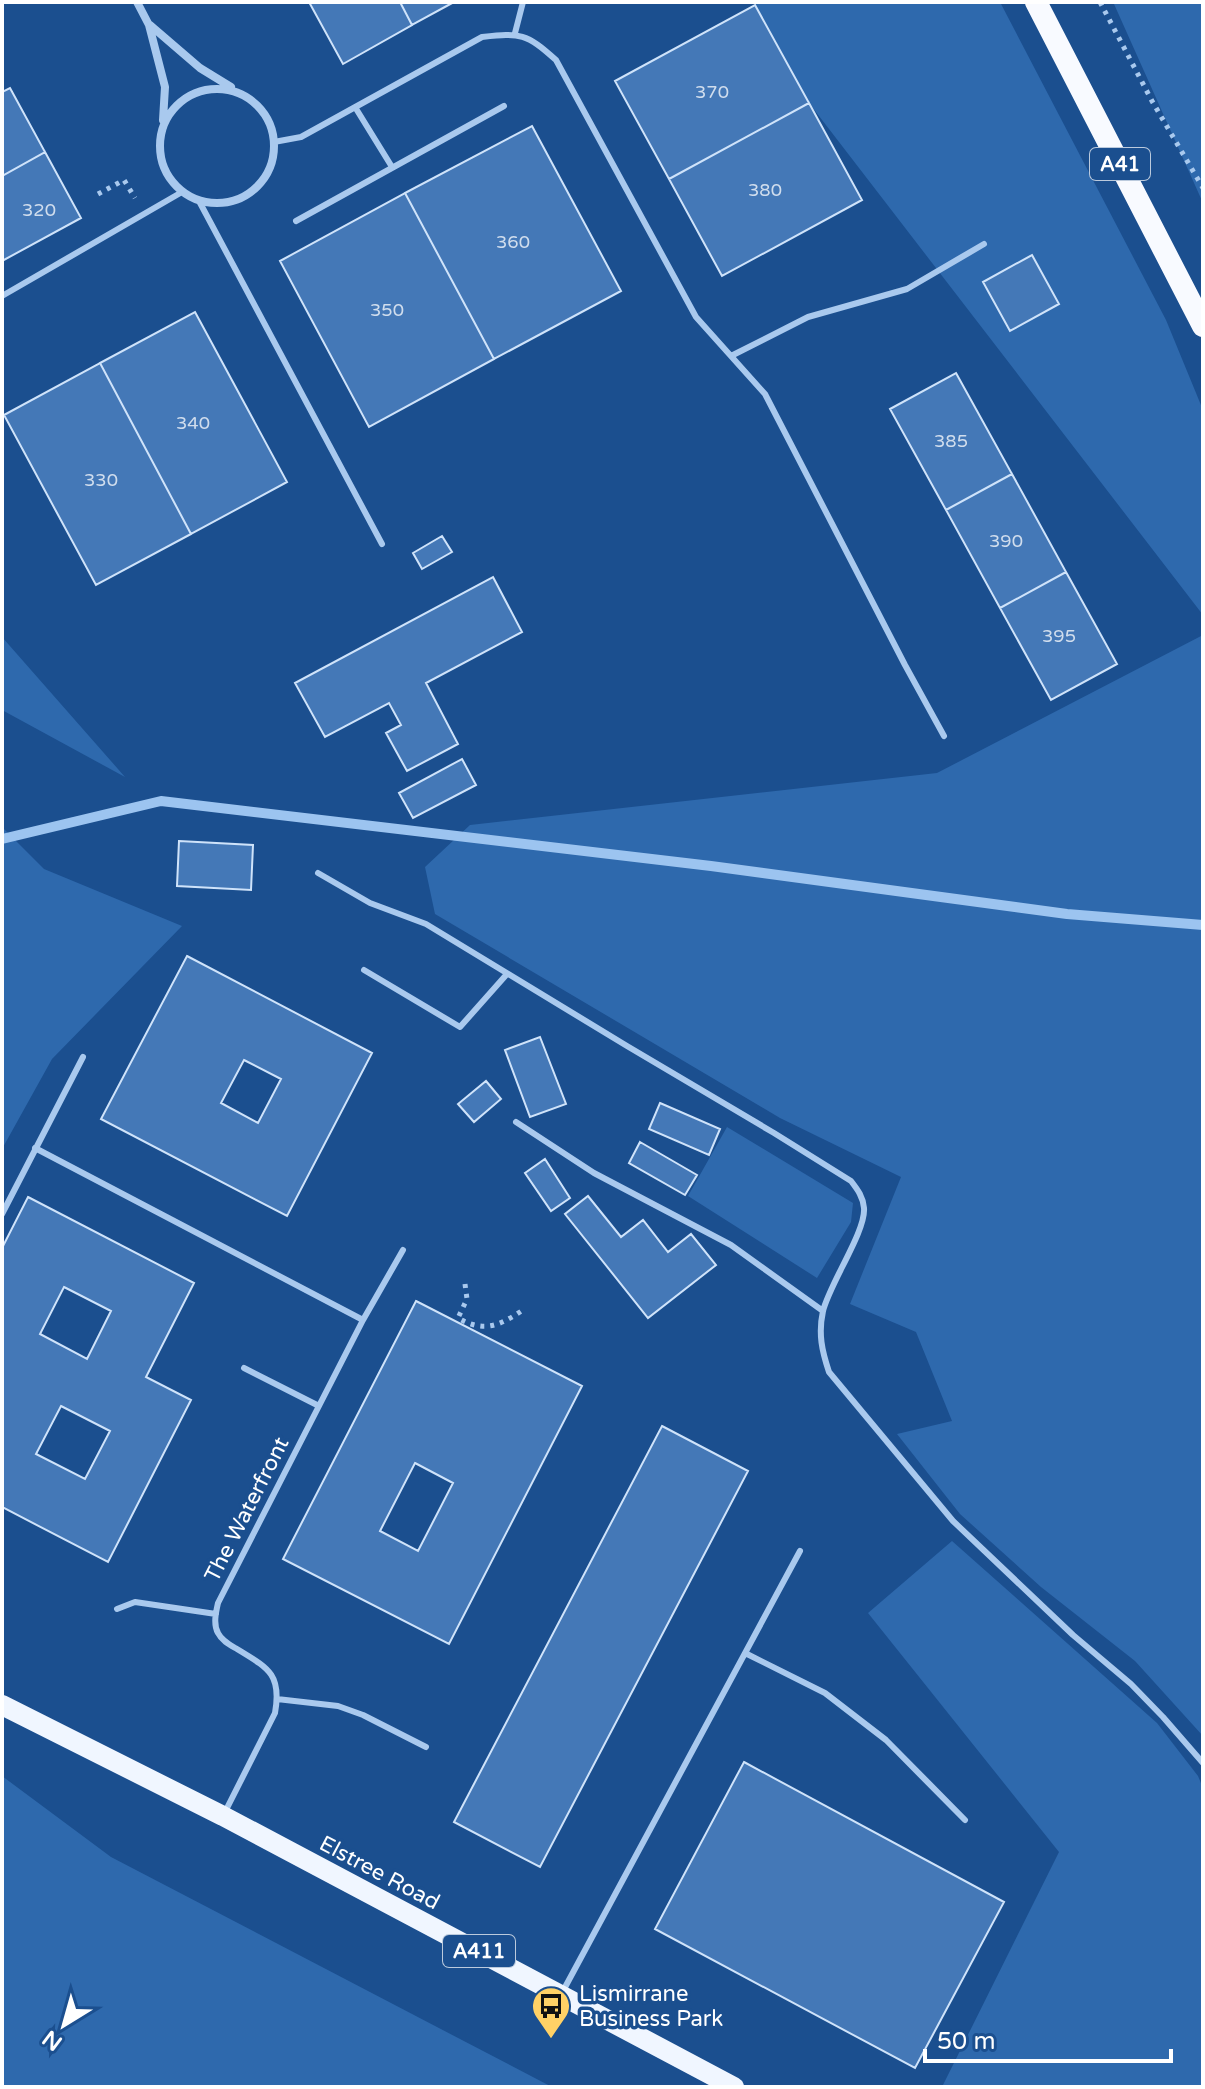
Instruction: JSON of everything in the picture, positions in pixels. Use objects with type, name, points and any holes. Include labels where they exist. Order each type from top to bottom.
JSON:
[{"type":"highway","name":"A41","points":[[1036,2],[1203,326]]},
{"type":"main road","name":"Elstree Road","points":[[2,1705],[223,1816],[734,2087]]},
{"type":"street","points":[[137,2],[149,25],[165,87],[159,142],[161,161],[169,178],[182,192],[199,201],[217,204],[236,201],[252,192],[269,170],[274,142],[271,127],[254,102],[200,68],[149,25]]},
{"type":"street","points":[[163,123],[173,108],[187,96],[204,90],[223,89],[241,94]]},
{"type":"lane","points":[[515,33],[523,2]]},
{"type":"lane","points":[[274,142],[301,137],[482,37],[515,33],[537,43],[556,60],[696,317],[765,394],[944,736]]},
{"type":"lane","points":[[296,221],[504,106]]},
{"type":"lane","points":[[355,107],[392,167]]},
{"type":"lane","points":[[2,296],[182,192]]},
{"type":"lane","points":[[199,201],[382,544]]},
{"type":"lane","points":[[731,356],[808,317],[907,289],[984,244]]},
{"type":"lane","points":[[318,873],[370,903],[426,924],[851,1181],[861,1193],[865,1210],[862,1224],[832,1284],[823,1311],[821,1349],[829,1372],[953,1521],[1073,1635],[1131,1684],[1203,1763]]},
{"type":"lane","points":[[364,970],[460,1027],[507,974]]},
{"type":"lane","points":[[2,1214],[83,1057]]},
{"type":"lane","points":[[516,1122],[594,1173],[731,1245],[823,1311]]},
{"type":"lane","points":[[35,1148],[363,1320]]},
{"type":"lane","name":"The Waterfront","points":[[277,1699],[274,1677],[253,1659],[226,1643],[218,1633],[215,1624],[218,1603],[363,1320],[403,1250]]},
{"type":"lane","points":[[244,1368],[319,1406]]},
{"type":"lane","points":[[561,1994],[800,1551]]},
{"type":"lane","points":[[117,1609],[135,1602],[216,1614]]},
{"type":"lane","points":[[745,1653],[825,1693],[886,1740],[965,1820]]},
{"type":"lane","points":[[223,1816],[275,1713],[277,1699],[338,1706],[363,1715],[426,1747]]},
{"type":"path","points":[[1100,2],[1152,101],[1203,188]]},
{"type":"path","points":[[98,194],[124,180],[144,215]]},
{"type":"path","points":[[465,1284],[467,1299],[458,1318],[470,1325],[481,1327],[503,1323],[523,1310]]},
{"type":"shaded area","points":[[754,2],[1000,2],[1166,320],[1203,410],[1203,615],[809,103]]},
{"type":"shaded area","points":[[1203,2],[1203,203],[1114,4]]},
{"type":"shaded area","points":[[1203,635],[1203,1736],[1135,1661],[1041,1587],[960,1514],[897,1434],[952,1421],[916,1332],[850,1304],[901,1177],[780,1118],[435,914],[425,867],[470,825],[937,773]]},
{"type":"shaded area","points":[[2,637],[125,777],[2,710]]},
{"type":"shaded area","points":[[2,827],[44,869],[182,926],[52,1059],[2,1149]]},
{"type":"shaded area","points":[[727,1127],[853,1203],[851,1222],[817,1278],[688,1196]]},
{"type":"shaded area","points":[[952,1541],[1157,1723],[1198,1776],[1203,1788],[1203,2087],[942,2087],[1059,1852],[868,1613]]},
{"type":"shaded area","points":[[2,1776],[111,1857],[552,2087],[2,2087]]},
{"type":"building","points":[[309,2],[400,2],[412,25],[343,64]]},
{"type":"building","points":[[400,2],[454,2],[412,25]]},
{"type":"building","points":[[755,5],[809,103],[669,179],[615,81]]},
{"type":"building","points":[[10,88],[45,152],[2,176],[2,92]]},
{"type":"building","points":[[809,103],[862,200],[722,276],[669,179]]},
{"type":"building","points":[[532,126],[621,291],[494,359],[405,193]]},
{"type":"building","points":[[45,152],[81,218],[2,261],[2,176]]},
{"type":"building","points":[[405,193],[494,359],[369,427],[280,261]]},
{"type":"building","points":[[1032,255],[1059,304],[1010,331],[983,282]]},
{"type":"building","points":[[195,312],[287,482],[191,534],[100,363]]},
{"type":"building","points":[[100,363],[191,534],[96,585],[4,415]]},
{"type":"building","points":[[956,373],[1012,474],[946,510],[890,409]]},
{"type":"building","points":[[1012,474],[1066,572],[1000,608],[946,510]]},
{"type":"building","points":[[442,536],[452,552],[422,569],[413,553]]},
{"type":"building","points":[[1066,572],[1117,664],[1051,700],[1000,608]]},
{"type":"building","points":[[493,577],[522,632],[426,683],[458,744],[407,771],[386,733],[401,725],[389,703],[325,737],[295,683]]},
{"type":"building","points":[[462,759],[476,785],[413,818],[399,793]]},
{"type":"building","points":[[179,841],[253,845],[251,890],[177,886]]},
{"type":"building","points":[[187,956],[372,1053],[287,1216],[101,1119]],"holes":[[[244,1060],[281,1079],[258,1123],[221,1103]]]},
{"type":"building","points":[[540,1037],[566,1104],[530,1117],[505,1050]]},
{"type":"building","points":[[486,1081],[501,1099],[474,1122],[458,1104]]},
{"type":"building","points":[[660,1103],[720,1129],[709,1155],[649,1129]]},
{"type":"building","points":[[640,1142],[697,1175],[685,1195],[629,1163]]},
{"type":"building","points":[[545,1159],[570,1198],[551,1211],[525,1173]]},
{"type":"building","points":[[588,1196],[621,1237],[643,1220],[668,1252],[691,1234],[716,1265],[648,1318],[565,1214]]},
{"type":"building","points":[[28,1197],[194,1283],[146,1377],[191,1400],[108,1562],[2,1507],[2,1248]],"holes":[[[64,1287],[111,1311],[87,1359],[40,1334]],[[61,1406],[110,1431],[85,1479],[36,1454]]]},
{"type":"building","points":[[416,1301],[582,1386],[449,1644],[283,1559]],"holes":[[[415,1463],[453,1483],[418,1551],[380,1531]]]},
{"type":"building","points":[[662,1426],[748,1471],[540,1867],[454,1822]]},
{"type":"building","points":[[744,1762],[1004,1902],[915,2068],[655,1929]]},
{"type":"waterway","points":[[2,839],[161,801],[711,866],[1067,914],[1203,925]]},
{"type":"place","name":"Lismirrane Business Park","points":[[551,2040]]}]
